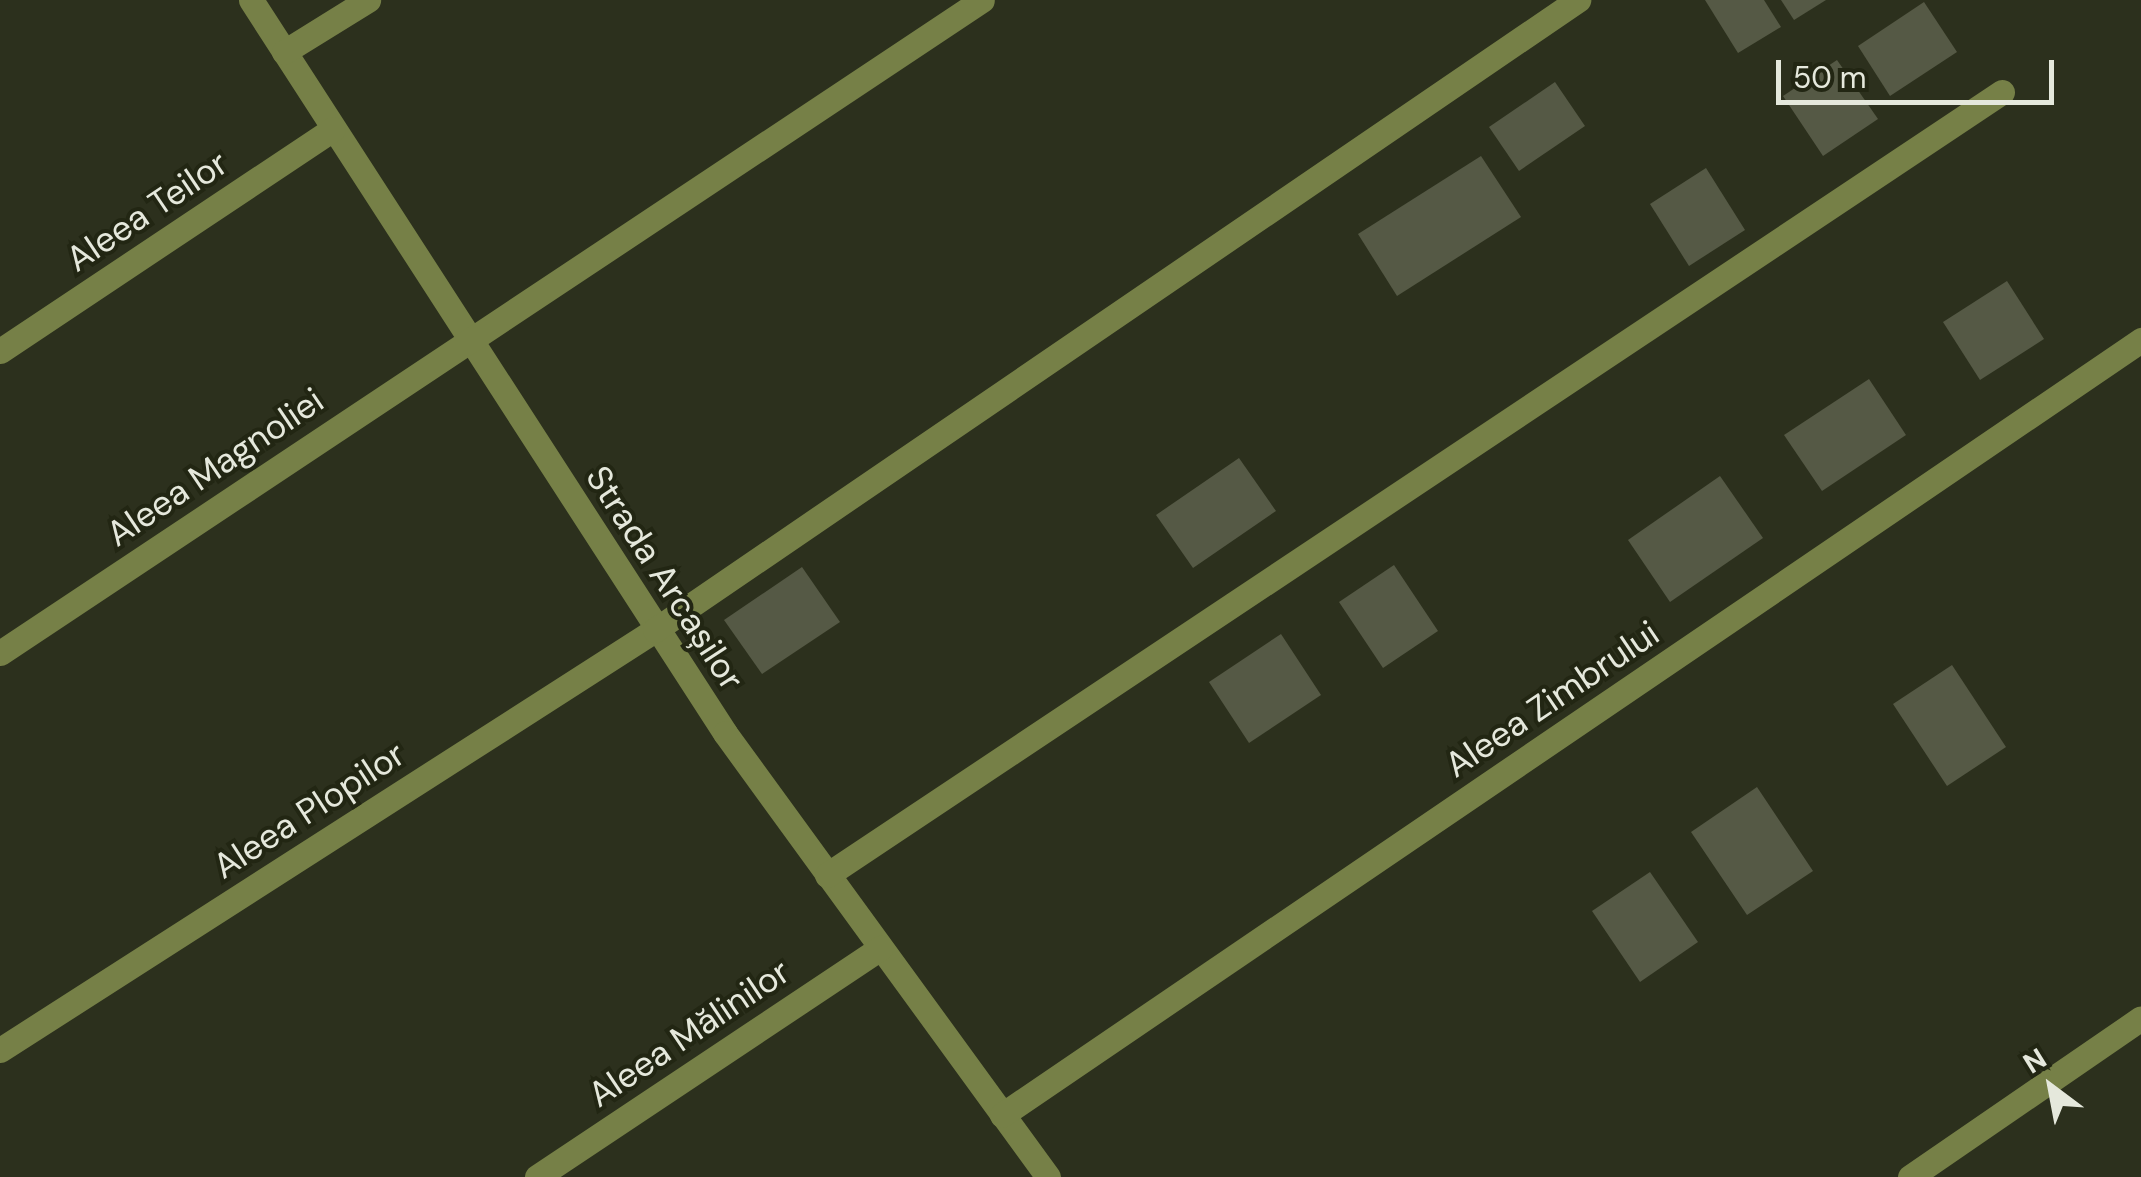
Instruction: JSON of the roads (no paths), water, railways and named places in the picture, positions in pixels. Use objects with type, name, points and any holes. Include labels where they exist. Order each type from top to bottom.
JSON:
[{"type":"street","name":"Strada Arcașilor","points":[[250,0],[655,630],[827,875],[1048,1177]]},
{"type":"street","points":[[284,52],[368,0]]},
{"type":"street","name":"Aleea Magnoliei","points":[[0,653],[982,0]]},
{"type":"street","name":"Aleea Plopilor","points":[[0,1050],[655,630],[1578,0]]},
{"type":"street","points":[[827,875],[2002,92]]},
{"type":"street","name":"Aleea Teilor","points":[[0,351],[333,129]]},
{"type":"street","name":"Aleea Zimbrului","points":[[1002,1115],[2141,340]]},
{"type":"street","name":"Aleea Mălinilor","points":[[536,1177],[881,948]]},
{"type":"street","points":[[1910,1177],[2141,1018]]}]
